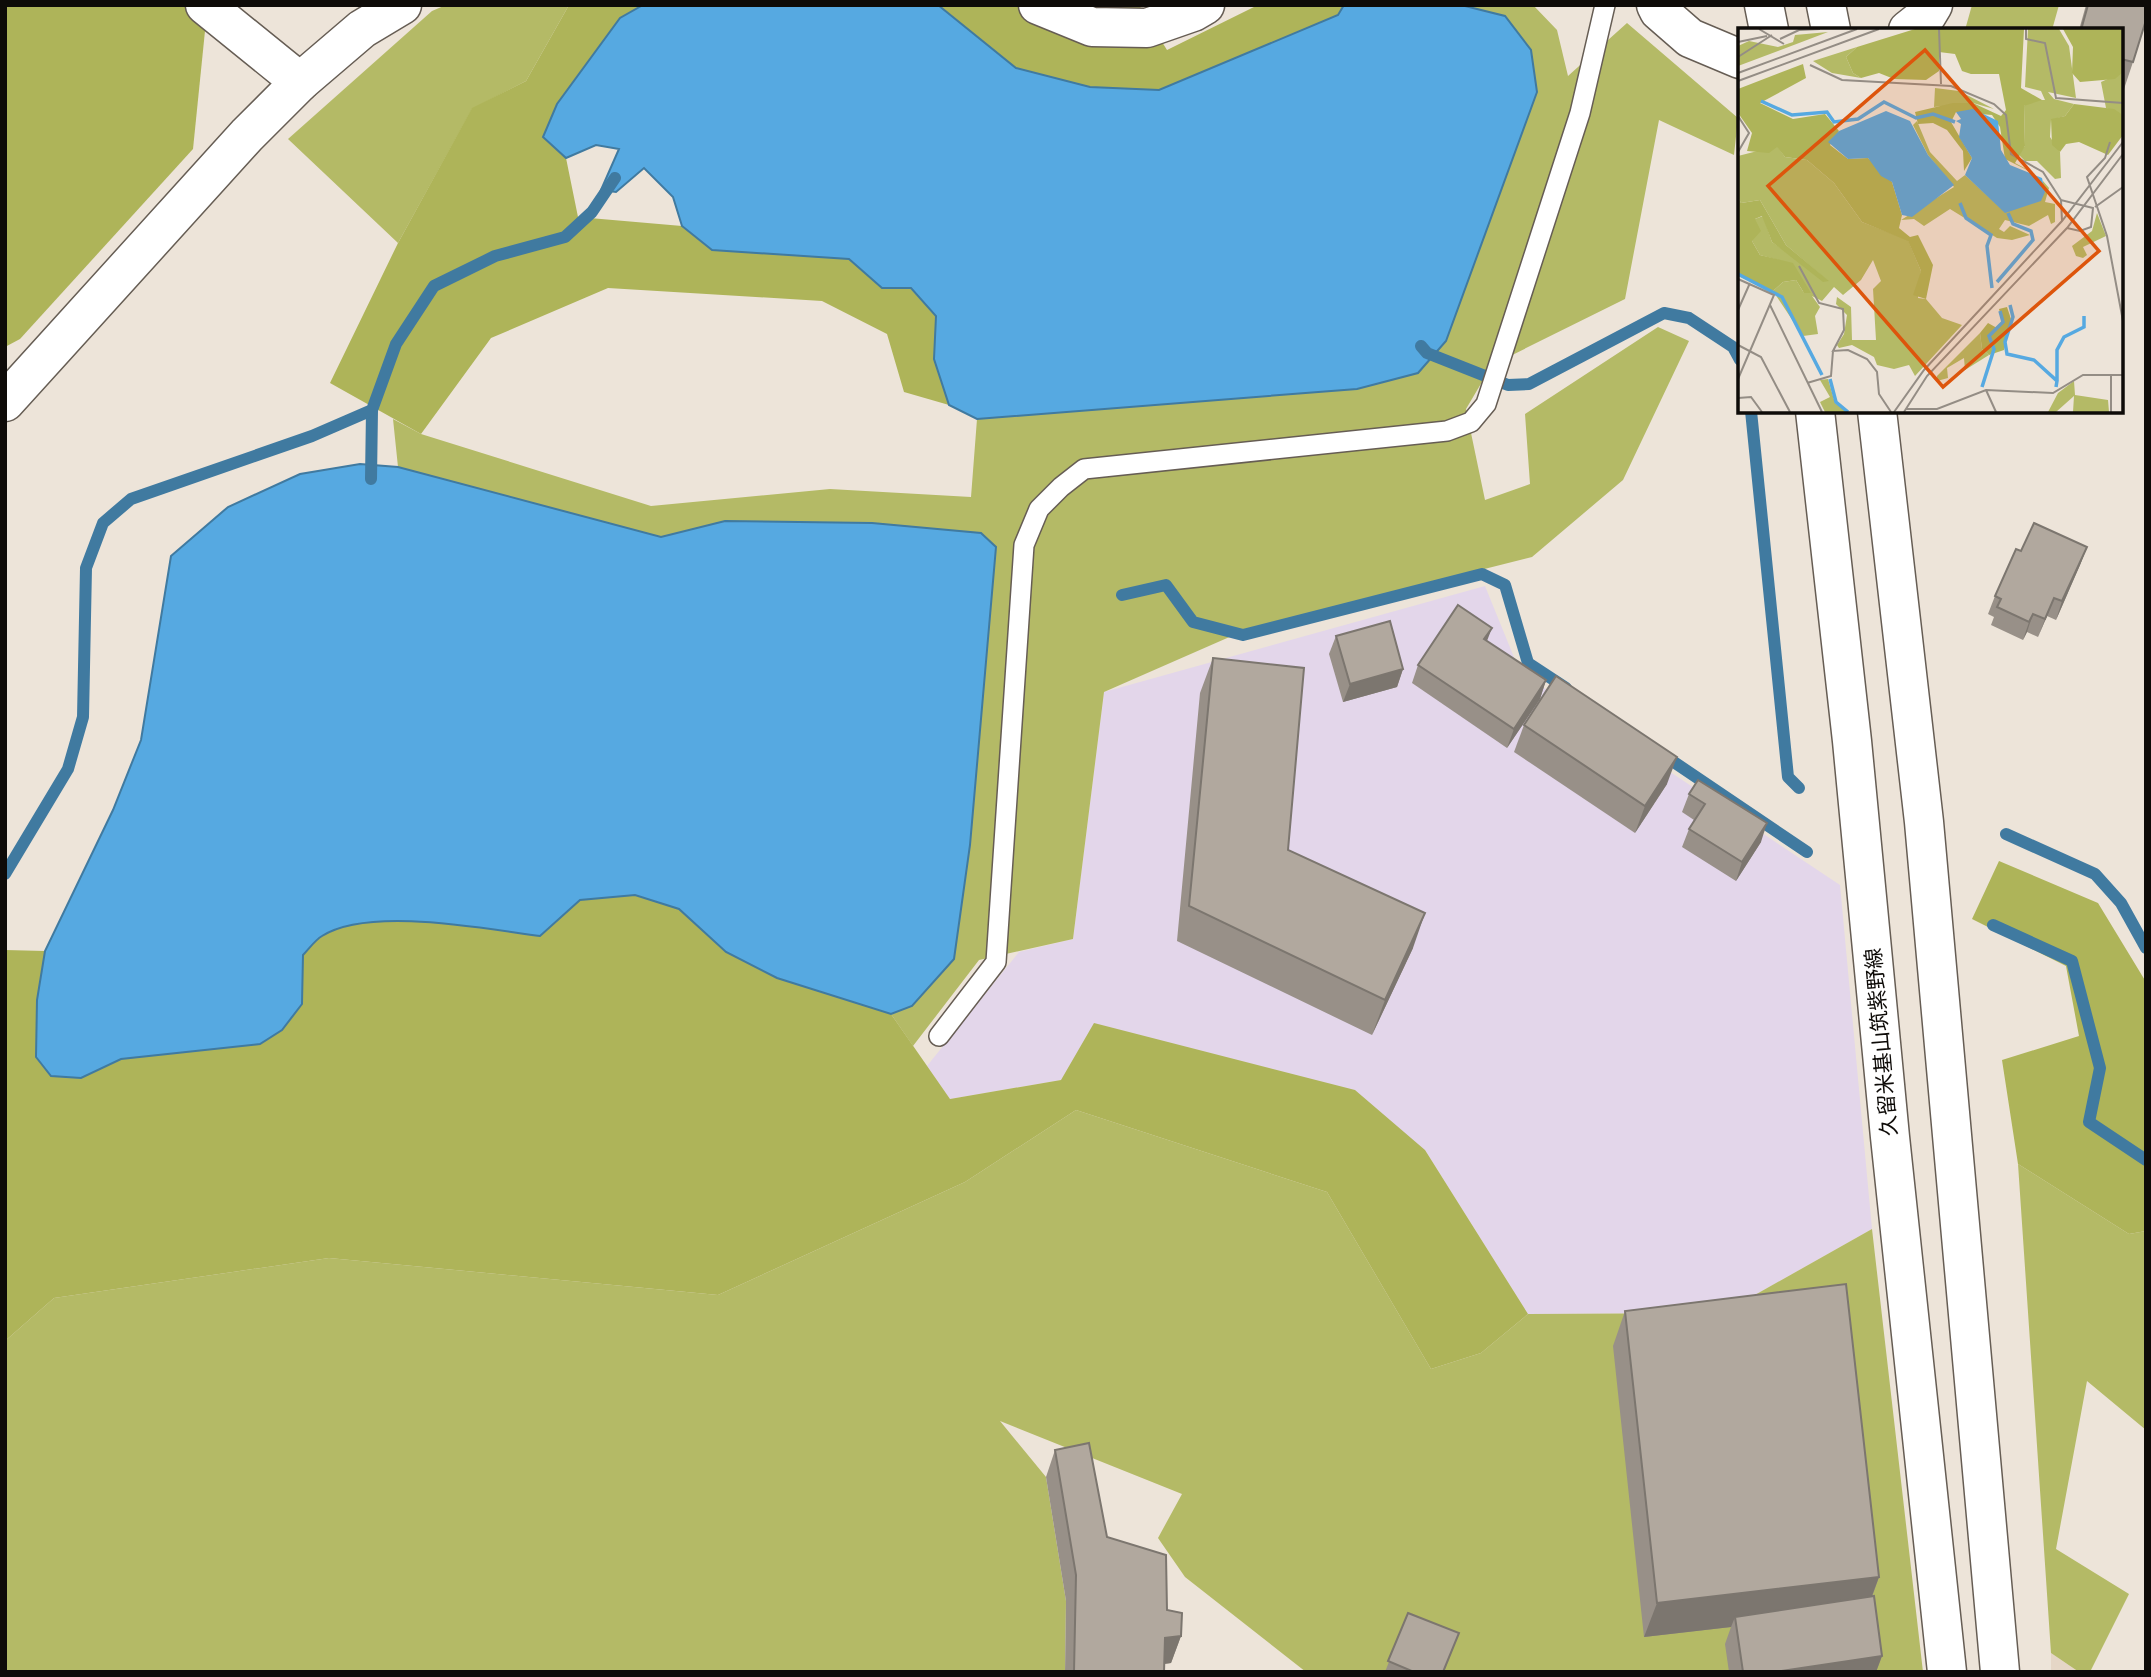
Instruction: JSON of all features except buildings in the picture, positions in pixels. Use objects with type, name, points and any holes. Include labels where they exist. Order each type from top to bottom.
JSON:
[{"type":"main road","points":[[205,5],[300,82]]},
{"type":"main road","points":[[5,402],[247,135],[300,82],[362,29],[402,5]]},
{"type":"main road","points":[[1038,5],[1092,27],[1147,28],[1205,5]]},
{"type":"main road","points":[[1656,5],[1659,11],[1690,38],[1738,58]]},
{"type":"main road","points":[[1911,28],[1927,15],[1933,5]]},
{"type":"main road","name":"久留米基山筑紫野線","points":[[1815,413],[1852,741],[1890,1137],[1947,1672]]},
{"type":"main road","points":[[1877,413],[1924,822],[2000,1672]]},
{"type":"lane","points":[[939,1036],[996,962],[1024,545],[1039,509],[1084,469],[1447,431],[1471,422],[1486,404],[1505,347],[1580,113],[1605,5]]},
{"type":"shaded area","points":[[1485,586],[1520,672],[1840,885],[1872,1229],[1723,1313],[1528,1314],[1425,1150],[1061,1080],[950,1099],[927,1066],[1019,952],[1073,939],[1104,692]]},
{"type":"shaded area","points":[[2051,1653],[2079,1672],[2051,1672]]},
{"type":"green space","points":[[5,5],[185,5],[206,21],[193,149],[20,339],[5,347]]},
{"type":"green space","points":[[446,5],[569,5],[526,81],[472,109],[398,243],[288,139],[432,11]]},
{"type":"green space","points":[[569,5],[643,5],[620,18],[558,104],[544,136],[566,158],[578,217],[682,226],[712,250],[849,259],[882,288],[910,288],[936,316],[934,359],[949,405],[904,392],[887,334],[822,301],[608,288],[491,338],[421,434],[330,383],[398,243],[472,108],[526,81]]},
{"type":"green space","points":[[938,5],[1139,5],[1167,50],[1258,5],[1344,5],[1338,15],[1159,90],[1090,87],[1016,68]]},
{"type":"green space","points":[[1461,5],[1533,5],[1557,30],[1568,76],[1627,23],[1738,118],[1734,155],[1659,120],[1625,299],[1492,365],[1466,409],[1485,500],[1530,484],[1525,414],[1658,327],[1689,341],[1623,480],[1532,557],[1250,628],[1104,692],[1073,939],[979,960],[913,1046],[891,1014],[912,1006],[981,533],[872,523],[725,521],[661,537],[398,467],[393,419],[421,434],[651,506],[830,489],[971,497],[977,419],[1356,389],[1418,373],[1506,16]]},
{"type":"green space","points":[[1972,5],[2059,5],[2053,28],[1966,28]]},
{"type":"green space","points":[[1999,861],[2098,903],[2146,982],[2146,1231],[2129,1234],[2018,1164],[2002,1060],[2079,1036],[2066,966],[1972,919]]},
{"type":"green space","points":[[635,895],[679,909],[726,952],[777,978],[891,1014],[950,1099],[1061,1080],[1094,1023],[1355,1090],[1425,1150],[1528,1314],[1481,1353],[1431,1369],[1327,1192],[1076,1110],[965,1182],[718,1295],[329,1258],[54,1298],[5,1341],[5,950],[45,951],[37,1000],[36,1057],[81,1078],[121,1059],[154,1055],[302,1004],[303,955],[319,938],[342,927],[368,922],[428,922],[540,936],[580,900]]},
{"type":"green space","points":[[1076,1110],[1327,1192],[1431,1369],[1481,1353],[1528,1314],[1723,1313],[1872,1229],[1923,1672],[1306,1672],[1185,1577],[1158,1538],[1182,1494],[1000,1421],[1046,1477],[1066,1601],[1065,1672],[5,1672],[5,1341],[54,1298],[329,1258],[718,1295],[965,1182]]},
{"type":"green space","points":[[2018,1164],[2129,1234],[2146,1231],[2146,1430],[2087,1381],[2056,1549],[2129,1594],[2090,1672],[2079,1672],[2051,1653]]},
{"type":"water","points":[[643,5],[938,5],[1016,68],[1090,87],[1159,90],[1338,15],[1344,5],[1461,5],[1505,16],[1531,50],[1537,92],[1446,341],[1418,373],[1357,389],[977,419],[949,405],[934,359],[936,316],[911,288],[882,288],[849,259],[712,250],[682,226],[673,197],[644,168],[616,192],[601,190],[619,149],[596,145],[566,158],[543,137],[557,104],[620,18]]},
{"type":"water","points":[[360,464],[398,467],[661,537],[725,521],[872,523],[981,533],[996,547],[970,845],[954,959],[912,1006],[891,1014],[777,978],[726,952],[679,909],[635,895],[580,900],[540,936],[428,922],[368,922],[343,927],[319,938],[303,955],[302,1004],[282,1030],[260,1044],[121,1059],[81,1078],[51,1076],[36,1057],[37,1000],[45,951],[113,810],[141,740],[171,556],[228,507],[300,474]]},
{"type":"waterway","points":[[5,874],[68,769],[83,717],[86,568],[103,523],[131,499],[312,436],[372,410],[396,344],[434,286],[495,256],[565,237],[592,212],[615,178]]},
{"type":"waterway","points":[[1421,346],[1427,353],[1508,385],[1529,384],[1664,313],[1689,318],[1733,347],[1738,356]]},
{"type":"waterway","points":[[371,479],[372,410]]},
{"type":"waterway","points":[[1751,413],[1788,777],[1799,788]]},
{"type":"waterway","points":[[1122,595],[1166,585],[1193,622],[1243,635],[1482,574],[1505,585],[1528,663],[1566,688]]},
{"type":"waterway","points":[[1662,754],[1807,852]]},
{"type":"waterway","points":[[2006,834],[2095,874],[2121,903],[2146,948]]},
{"type":"waterway","points":[[1993,925],[2072,961],[2100,1068],[2089,1122],[2146,1160]]}]
